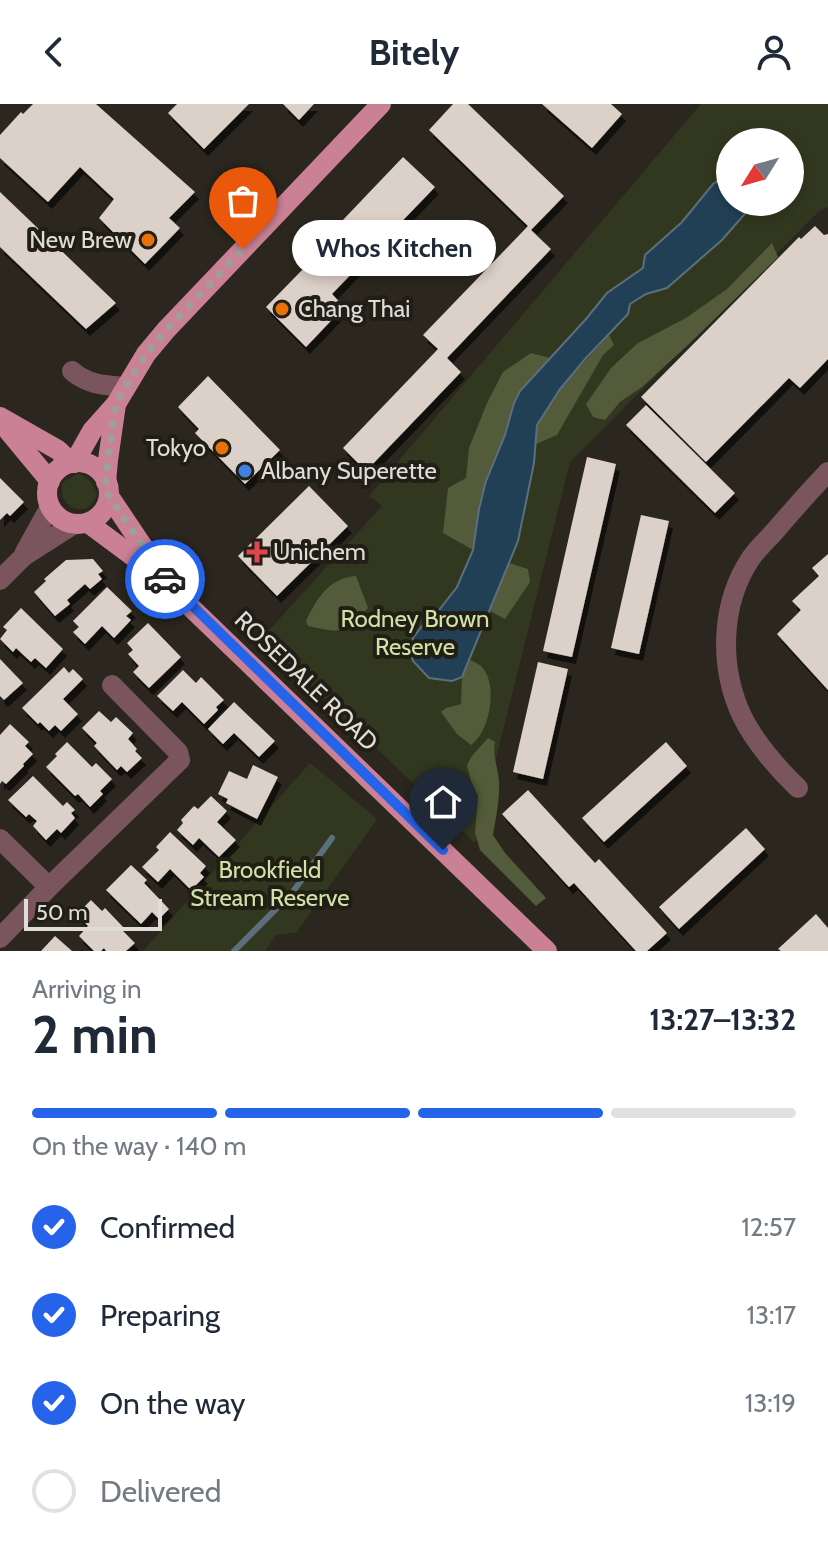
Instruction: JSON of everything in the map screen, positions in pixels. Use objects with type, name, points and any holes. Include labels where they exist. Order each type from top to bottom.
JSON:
[{"type":"main road","points":[[73,463],[92,431],[121,396],[146,354],[166,330],[381,104]]},
{"type":"main road","points":[[108,489],[97,469],[73,463],[59,469],[50,481],[47,498],[50,507],[64,521],[81,523],[102,512],[108,489],[108,460],[121,396]]},
{"type":"main road","points":[[0,419],[58,450],[73,463]]},
{"type":"main road","points":[[0,419],[50,481]]},
{"type":"main road","name":"ROSEDALE ROAD","points":[[108,489],[166,581]]},
{"type":"main road","name":"ROSEDALE ROAD","points":[[81,523],[166,581],[547,951]]},
{"type":"street","points":[[72,371],[81,379],[121,396]]},
{"type":"street","points":[[798,788],[743,718],[729,673],[727,627],[735,589],[752,557],[828,472]]},
{"type":"street","points":[[24,556],[50,507]]},
{"type":"street","points":[[0,580],[24,556],[81,523]]},
{"type":"street","points":[[0,938],[180,760],[178,752],[112,685]]},
{"type":"street","points":[[0,839],[49,887]]},
{"type":"green space","name":"Rodney Brown Reserve","points":[[701,104],[828,104],[828,207],[818,212],[570,462],[475,843],[262,638],[382,506],[369,496]]},
{"type":"green space","points":[[772,243],[778,257],[688,345],[642,387],[620,402],[605,420],[593,417],[586,404],[611,368],[638,343],[686,318],[727,289]]},
{"type":"green space","points":[[609,335],[614,345],[603,355],[557,435],[536,444],[537,425],[560,389]]},
{"type":"green space","points":[[531,353],[550,358],[520,391],[514,403],[486,481],[473,550],[443,533],[448,488],[466,478],[469,448],[503,372]]},
{"type":"green space","points":[[77,474],[90,481],[97,494],[86,508],[73,508],[62,491],[63,482]]},
{"type":"green space","points":[[509,563],[528,569],[530,582],[505,619],[490,611]]},
{"type":"green space","points":[[356,576],[368,608],[360,617],[342,630],[308,626],[306,621],[325,591],[338,581]]},
{"type":"green space","points":[[470,660],[481,665],[487,674],[491,695],[483,730],[471,745],[457,734],[441,712],[461,704],[462,677]]},
{"type":"green space","points":[[488,738],[495,742],[499,781],[493,835],[505,853],[546,898],[536,906],[480,850],[475,833],[478,796],[467,766]]},
{"type":"green space","name":"Brookfield Stream Reserve","points":[[310,763],[377,819],[297,932],[276,935],[265,951],[143,951]]},
{"type":"water","points":[[716,182],[716,216],[743,216],[722,240],[667,288],[646,294],[630,304],[628,314],[560,389],[537,425],[534,463],[518,541],[462,677],[452,681],[429,678],[413,661],[410,651],[413,638],[457,587],[473,550],[486,481],[520,391],[607,293],[643,268],[645,255],[682,222]]},
{"type":"building","points":[[33,104],[96,104],[195,192],[169,218],[180,228],[145,264],[99,218],[114,199],[80,167],[48,202],[0,158],[0,135]]},
{"type":"building","points":[[177,104],[249,104],[204,149],[168,113]]},
{"type":"building","points":[[283,104],[314,104],[299,120]]},
{"type":"building","points":[[453,104],[468,104],[564,196],[531,230],[551,249],[447,358],[461,372],[366,471],[343,448],[438,349],[423,335],[528,226],[429,130]]},
{"type":"building","points":[[542,104],[611,104],[622,114],[592,148]]},
{"type":"building","points":[[403,157],[435,187],[332,294],[344,307],[306,347],[266,307],[304,268],[300,265]]},
{"type":"building","points":[[0,192],[116,303],[86,329],[0,247]]},
{"type":"building","points":[[815,226],[824,235],[828,234],[828,359],[800,388],[789,378],[706,462],[641,397],[799,237],[801,239]]},
{"type":"building","points":[[208,376],[280,450],[245,484],[195,433],[199,429],[178,407]]},
{"type":"building","points":[[646,405],[735,493],[715,513],[626,425]]},
{"type":"building","points":[[587,457],[616,464],[572,657],[543,651]]},
{"type":"building","points":[[0,478],[24,502],[10,516],[7,513],[0,520]]},
{"type":"building","points":[[309,486],[348,526],[277,596],[238,556]]},
{"type":"building","points":[[641,515],[669,521],[639,654],[611,648]]},
{"type":"building","points":[[828,554],[828,690],[777,634],[801,610],[792,601],[819,576],[812,568]]},
{"type":"building","points":[[93,559],[103,571],[98,574],[102,579],[90,589],[85,584],[67,600],[70,604],[55,616],[34,592],[66,560]]},
{"type":"building","points":[[107,587],[132,611],[126,616],[131,620],[114,638],[102,626],[85,644],[73,632],[79,627],[73,621]]},
{"type":"building","points":[[21,608],[63,649],[46,668],[35,658],[31,662],[16,648],[13,652],[0,639],[7,630],[3,627]]},
{"type":"building","points":[[148,623],[181,657],[149,688],[133,672],[139,666],[128,654],[133,650],[127,643]]},
{"type":"building","points":[[0,659],[23,683],[4,700],[0,696]]},
{"type":"building","points":[[538,662],[568,669],[543,779],[513,772]]},
{"type":"building","points":[[64,667],[69,673],[73,669],[83,679],[63,699],[78,714],[61,731],[55,725],[49,731],[22,708]]},
{"type":"building","points":[[183,670],[196,683],[201,677],[224,700],[204,724],[182,702],[173,711],[157,696]]},
{"type":"building","points":[[234,702],[275,741],[259,757],[234,733],[223,744],[208,729]]},
{"type":"building","points":[[99,711],[111,722],[116,717],[133,733],[128,739],[142,758],[127,772],[121,766],[117,770],[82,728]]},
{"type":"building","points":[[10,724],[29,742],[25,746],[33,754],[6,784],[2,781],[0,784],[0,735]]},
{"type":"building","points":[[67,742],[92,767],[96,763],[112,779],[90,807],[46,767]]},
{"type":"building","points":[[666,742],[687,766],[604,842],[582,818]]},
{"type":"building","points":[[253,765],[278,777],[257,819],[226,803],[228,799],[218,794],[229,771],[247,779]]},
{"type":"building","points":[[33,776],[63,806],[67,802],[75,810],[71,813],[75,818],[61,833],[57,829],[46,840],[33,826],[37,821],[29,814],[26,817],[8,800]]},
{"type":"building","points":[[528,790],[595,863],[599,859],[667,933],[647,951],[636,951],[574,883],[569,887],[502,814]]},
{"type":"building","points":[[211,796],[227,811],[217,822],[236,840],[219,857],[199,838],[193,845],[177,830],[183,823],[181,820],[194,806],[198,809]]},
{"type":"building","points":[[746,828],[765,849],[679,929],[659,907]]},
{"type":"building","points":[[170,832],[206,866],[200,873],[204,877],[191,890],[170,869],[158,882],[142,867],[159,850],[156,847]]},
{"type":"building","points":[[131,865],[169,909],[159,919],[152,912],[141,924],[106,890]]},
{"type":"building","points":[[91,900],[102,911],[105,908],[135,943],[126,951],[106,951],[104,948],[94,951],[79,936],[88,926],[77,914]]},
{"type":"building","points":[[816,914],[828,928],[828,951],[778,949]]},
{"type":"building","points":[[55,936],[72,951],[41,951]]},
{"type":"waterway","points":[[234,951],[292,893],[332,838]]},
{"type":"way so far","points":[[165,579],[109,496],[106,482],[116,404],[146,354],[243,249]]},
{"type":"place","name":"New Brew","points":[[148,240]]},
{"type":"place","name":"Whos Kitchen","points":[[243,249]]},
{"type":"place","name":"Chang Thai","points":[[282,309]]},
{"type":"place","name":"Tokyo","points":[[222,448]]},
{"type":"place","name":"Albany Superette","points":[[245,471]]},
{"type":"place","name":"Unichem","points":[[257,552]]},
{"type":"route","points":[[165,579],[443,850]]}]
